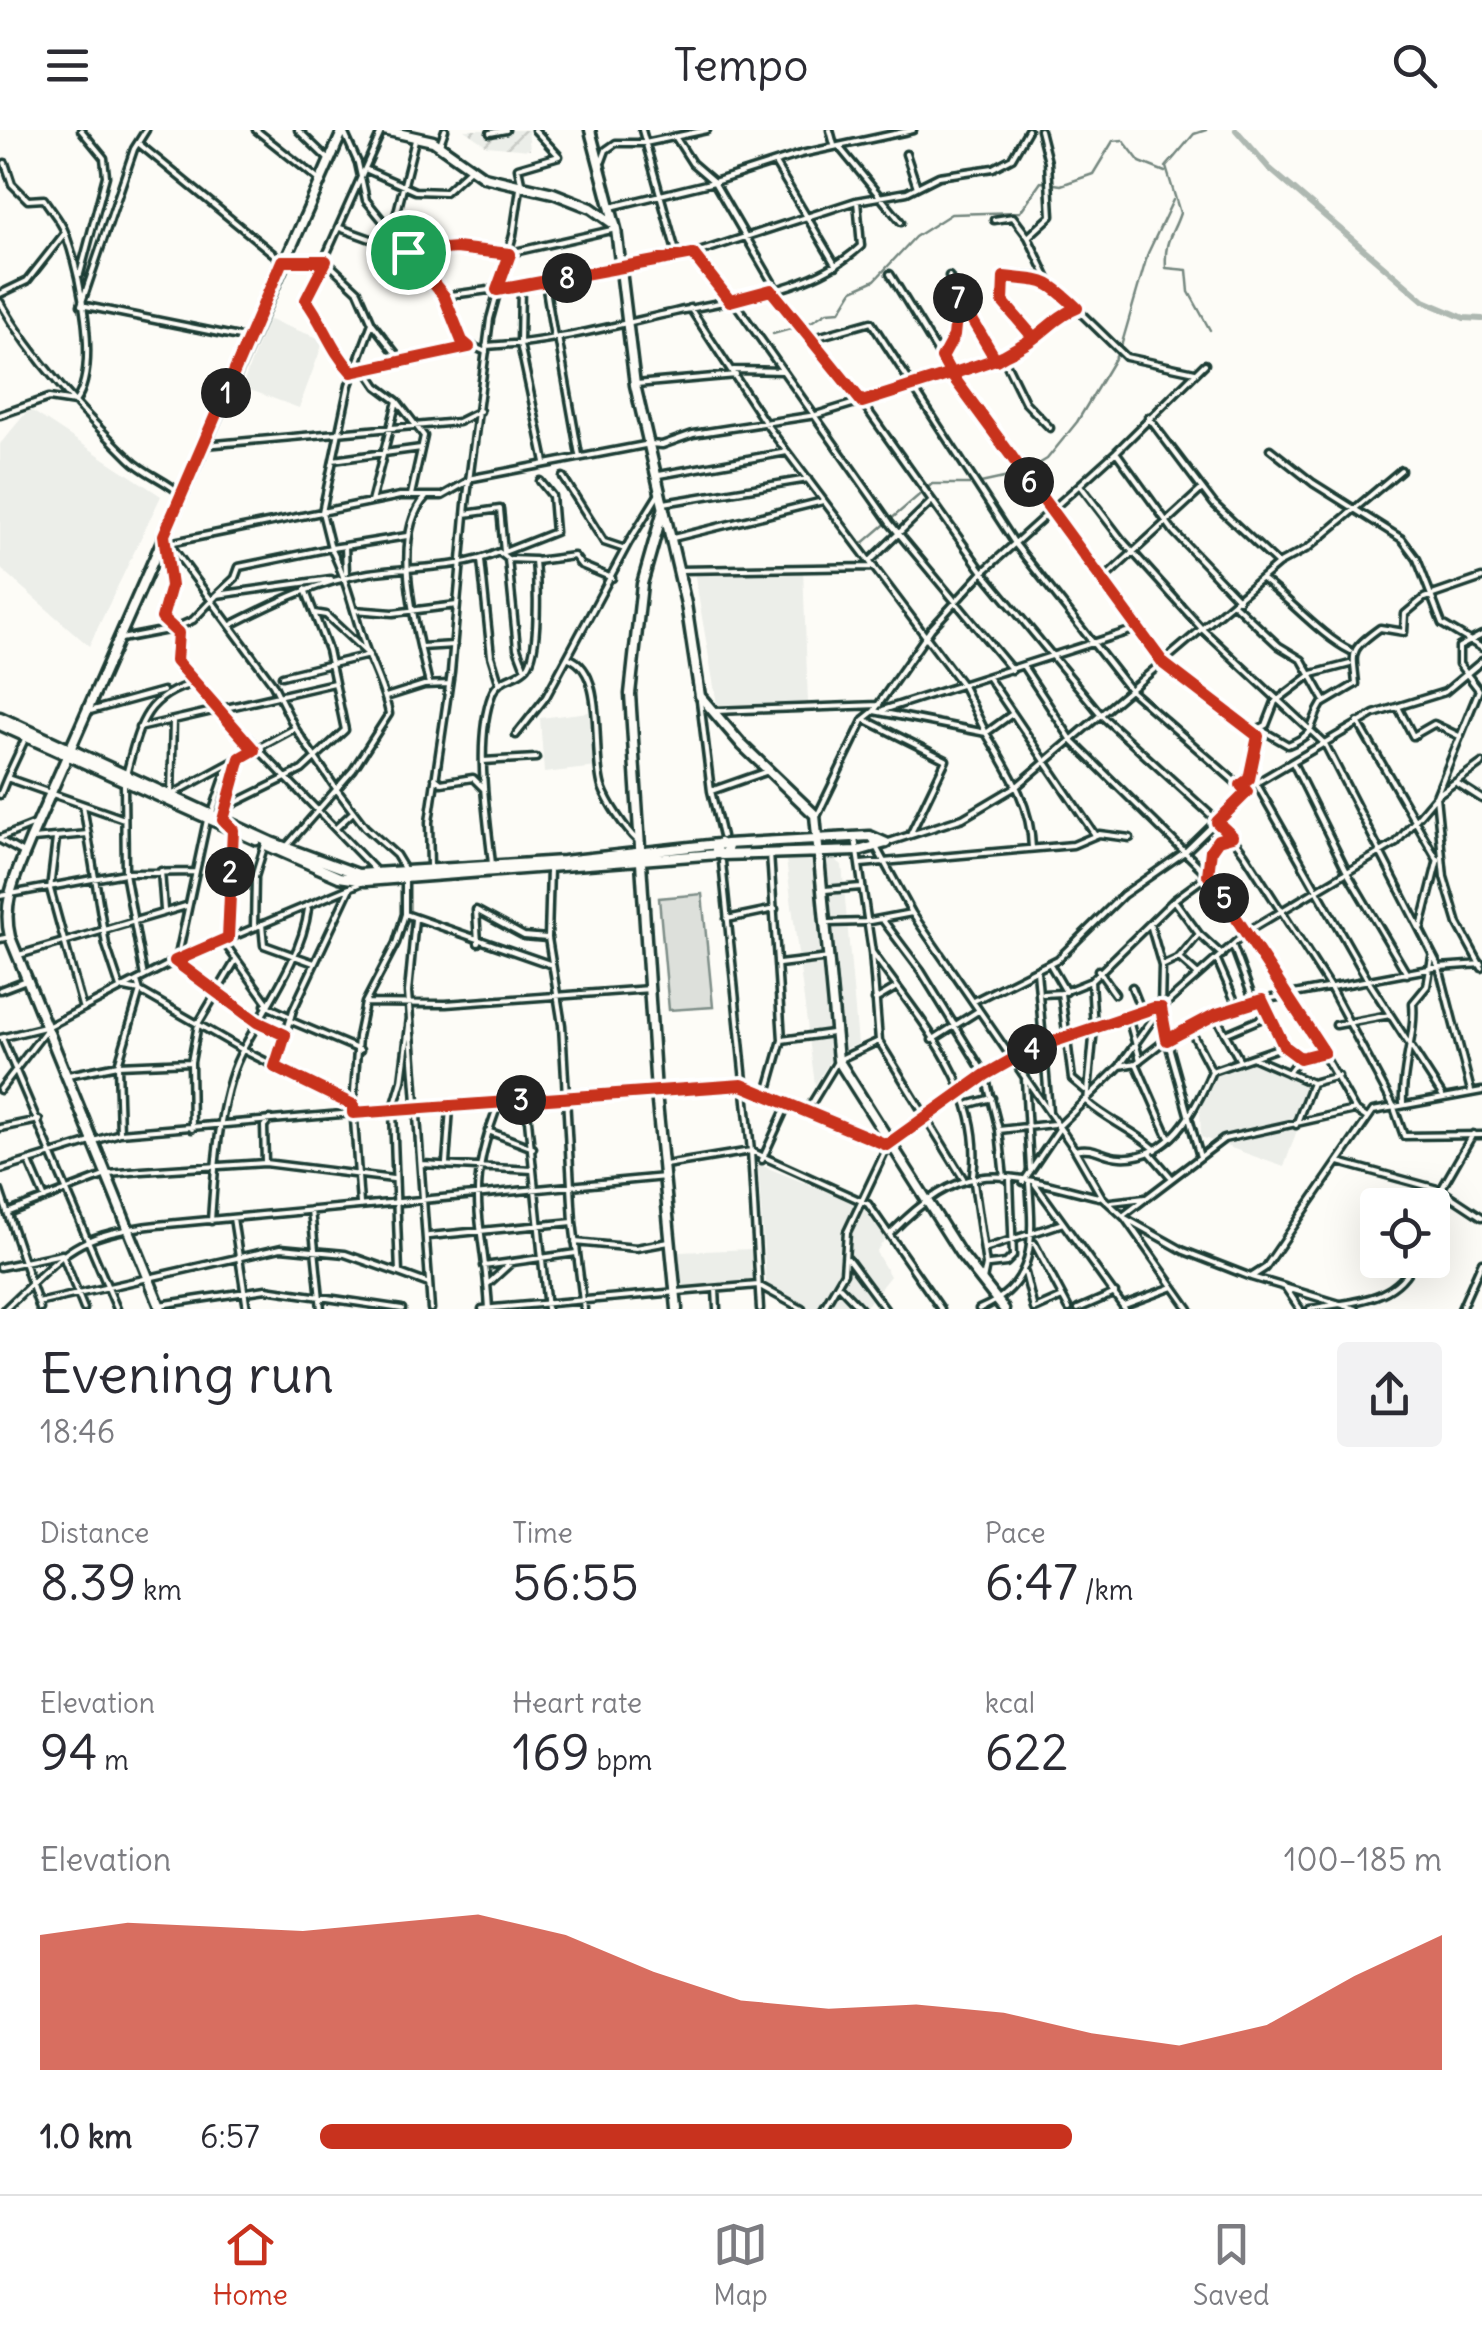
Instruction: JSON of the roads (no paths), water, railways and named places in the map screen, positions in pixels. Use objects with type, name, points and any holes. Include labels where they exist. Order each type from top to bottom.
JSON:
[{"type":"street","points":[[75,402],[86,387],[88,329],[81,305],[80,274],[106,176],[104,158],[81,130]]},
{"type":"street","points":[[81,305],[146,130]]},
{"type":"street","points":[[256,130],[318,180]]},
{"type":"street","points":[[298,130],[328,159]]},
{"type":"street","points":[[343,130],[282,261],[166,539],[4,894],[5,938],[29,980],[160,1307],[242,1290],[322,1294],[402,1309]]},
{"type":"street","points":[[343,130],[362,177],[366,200],[444,296],[462,341],[469,347]]},
{"type":"street","points":[[356,371],[332,350],[323,323],[306,300],[383,130],[414,134],[439,145],[469,170],[521,182],[587,206],[616,227]]},
{"type":"street","points":[[439,145],[445,130]]},
{"type":"street","points":[[490,133],[506,130]]},
{"type":"street","points":[[430,871],[429,822],[450,684],[465,514],[486,348],[497,290],[510,254],[521,182],[518,168],[559,156],[534,130]]},
{"type":"street","points":[[590,130],[616,227],[635,384],[677,570],[700,696],[722,849],[760,1309]]},
{"type":"street","points":[[642,130],[677,256]]},
{"type":"street","points":[[601,166],[610,146],[707,130]]},
{"type":"street","points":[[830,130],[838,147],[901,222]]},
{"type":"street","points":[[611,207],[913,130]]},
{"type":"street","points":[[444,296],[693,254],[939,176],[966,174],[1010,160],[1028,130]]},
{"type":"street","points":[[1028,237],[1051,216],[1048,162],[1040,130]]},
{"type":"street","points":[[392,232],[414,134]]},
{"type":"street","points":[[676,138],[692,162],[714,182],[774,289],[862,402],[983,572],[1103,717],[1232,836],[1283,909],[1331,989],[1393,1105],[1404,1136],[1482,1135]]},
{"type":"street","points":[[138,143],[282,261],[326,261],[358,291],[372,323],[404,361]]},
{"type":"street","points":[[906,154],[917,186]]},
{"type":"street","points":[[5,163],[12,184],[28,200],[44,199],[65,232],[80,274]]},
{"type":"street","points":[[776,165],[836,266]]},
{"type":"street","points":[[365,170],[415,192],[445,192],[469,170]]},
{"type":"street","points":[[356,371],[469,347],[520,344],[628,324],[774,289],[836,266],[861,246],[857,201]]},
{"type":"street","points":[[994,220],[1013,218],[1028,237],[1050,283]]},
{"type":"street","points":[[340,228],[408,252],[456,248],[510,254],[616,227]]},
{"type":"street","points":[[0,294],[27,281],[50,257],[65,232]]},
{"type":"street","points":[[693,254],[816,415],[898,533],[953,604],[1012,670]]},
{"type":"street","points":[[890,274],[951,374],[1164,664],[1255,734],[1267,733],[1288,744],[1314,730]]},
{"type":"street","points":[[949,276],[996,360]]},
{"type":"street","points":[[1034,338],[1003,302],[1004,277],[1036,277],[1050,283],[1126,357],[1195,372]]},
{"type":"street","points":[[545,282],[579,457]]},
{"type":"street","points":[[521,286],[520,344],[545,462]]},
{"type":"street","points":[[942,358],[954,336],[958,296]]},
{"type":"street","points":[[0,302],[20,336],[75,402],[134,463],[182,495]]},
{"type":"street","points":[[81,305],[249,339]]},
{"type":"street","points":[[690,308],[766,424],[963,686],[1017,786],[1028,814],[1032,848]]},
{"type":"street","points":[[166,539],[370,502],[442,496],[471,479],[545,462],[662,445],[693,434],[816,415],[996,360],[1034,338],[1060,315],[1077,308]]},
{"type":"street","points":[[810,338],[871,322],[1016,545],[1130,690],[1247,792]]},
{"type":"street","points":[[346,578],[331,548],[322,512],[359,358],[372,323]]},
{"type":"street","points":[[1004,356],[1019,392],[1050,428]]},
{"type":"street","points":[[359,358],[364,369],[397,401],[424,436],[411,496]]},
{"type":"street","points":[[1004,1309],[994,1304],[888,1144],[838,1060],[816,819],[864,719],[879,705],[925,637],[953,604],[1205,364]]},
{"type":"street","points":[[635,384],[782,370]]},
{"type":"street","points":[[0,415],[48,398],[75,402]]},
{"type":"street","points":[[370,502],[397,401]]},
{"type":"street","points":[[204,445],[458,422],[480,411]]},
{"type":"street","points":[[1148,416],[1202,489],[1278,564]]},
{"type":"street","points":[[333,460],[422,448]]},
{"type":"street","points":[[1270,449],[1313,483],[1402,539],[1417,559],[1442,624],[1482,648]]},
{"type":"street","points":[[656,476],[787,452]]},
{"type":"street","points":[[1116,452],[1164,520],[1237,602],[1279,646],[1302,660],[1326,703]]},
{"type":"street","points":[[722,849],[770,853],[874,850],[976,812],[1073,742],[1278,564],[1308,548],[1401,470]]},
{"type":"street","points":[[564,477],[604,542],[626,549]]},
{"type":"street","points":[[663,506],[808,480]]},
{"type":"street","points":[[217,595],[462,563],[504,552],[555,532],[552,496],[540,481]]},
{"type":"street","points":[[1080,485],[1130,550],[1203,630],[1275,702],[1314,730],[1325,744],[1438,967],[1471,1092]]},
{"type":"street","points":[[1104,578],[1130,550],[1202,489]]},
{"type":"street","points":[[516,735],[568,658],[660,492]]},
{"type":"street","points":[[426,497],[415,508],[409,536],[409,568],[413,611],[429,684]]},
{"type":"street","points":[[670,538],[824,502]]},
{"type":"street","points":[[870,561],[931,502]]},
{"type":"street","points":[[663,506],[642,584],[630,666],[656,1092],[677,1309]]},
{"type":"street","points":[[465,514],[500,508],[517,648],[526,669]]},
{"type":"street","points":[[118,640],[173,629],[212,604],[236,578],[238,567],[409,536]]},
{"type":"street","points":[[166,539],[272,684],[276,698],[337,790],[396,855],[406,876],[405,914],[396,944],[364,1003],[353,1105],[360,1206]]},
{"type":"street","points":[[166,539],[171,586],[162,618],[180,641],[176,661],[254,750],[379,874]]},
{"type":"street","points":[[286,847],[337,790],[389,714],[354,610],[346,578],[345,546]]},
{"type":"street","points":[[508,559],[536,562],[574,556],[581,566],[612,578]]},
{"type":"street","points":[[481,560],[491,656],[499,682],[490,704],[483,761],[492,870]]},
{"type":"street","points":[[499,682],[526,669],[535,640],[536,562]]},
{"type":"street","points":[[677,570],[874,567]]},
{"type":"street","points":[[231,625],[304,589],[346,578]]},
{"type":"street","points":[[1314,730],[1318,709],[1356,684],[1350,664],[1352,651],[1380,628],[1404,632],[1408,609],[1429,596],[1482,578]]},
{"type":"street","points":[[1262,579],[1303,610],[1334,642],[1352,651]]},
{"type":"street","points":[[227,807],[302,770],[345,730],[332,664],[304,589]]},
{"type":"street","points":[[354,610],[413,611],[458,606]]},
{"type":"street","points":[[314,613],[326,615],[369,655]]},
{"type":"street","points":[[874,711],[1137,628]]},
{"type":"street","points":[[1030,1169],[1057,1127],[1120,1066],[1160,1009],[1248,931],[1382,852],[1416,820],[1436,796],[1479,690],[1458,664],[1459,647],[1482,635]]},
{"type":"street","points":[[420,647],[454,645]]},
{"type":"street","points":[[282,676],[369,655]]},
{"type":"street","points":[[568,658],[584,666],[592,682],[602,786],[643,851]]},
{"type":"street","points":[[973,1002],[1050,964],[1080,940],[1123,894],[1186,852],[1256,783],[1358,722],[1397,705],[1445,692],[1482,661]]},
{"type":"street","points":[[1241,785],[1249,779],[1255,734],[1266,725],[1275,702],[1312,674],[1350,664]]},
{"type":"street","points":[[1023,666],[1073,742],[1208,875],[1290,995],[1355,1110],[1367,1118]]},
{"type":"street","points":[[988,678],[1095,836]]},
{"type":"street","points":[[139,728],[336,682]]},
{"type":"street","points":[[87,712],[196,684]]},
{"type":"street","points":[[386,697],[429,684],[450,684]]},
{"type":"street","points":[[144,978],[125,873],[125,779],[139,728],[168,690]]},
{"type":"street","points":[[700,696],[816,819]]},
{"type":"street","points":[[716,711],[879,705]]},
{"type":"street","points":[[1397,705],[1413,736],[1434,724],[1459,736]]},
{"type":"street","points":[[883,710],[986,733],[1012,714]]},
{"type":"street","points":[[0,718],[209,817],[337,868],[379,874],[417,878],[616,859],[643,851],[722,849],[818,839],[870,836],[886,843]]},
{"type":"street","points":[[864,719],[946,760],[910,836]]},
{"type":"street","points":[[171,795],[173,721]]},
{"type":"street","points":[[1120,1066],[1138,1062],[1167,1040],[1237,1006],[1438,967],[1482,965],[1458,924],[1438,858],[1358,722]]},
{"type":"street","points":[[0,725],[69,753]]},
{"type":"street","points":[[171,795],[295,728]]},
{"type":"street","points":[[0,795],[26,737]]},
{"type":"street","points":[[240,758],[227,807],[226,939],[266,1004],[360,1050]]},
{"type":"street","points":[[483,761],[536,758]]},
{"type":"street","points":[[1292,762],[1348,874],[1407,974]]},
{"type":"street","points":[[1436,796],[1482,763]]},
{"type":"street","points":[[176,961],[209,817],[228,766]]},
{"type":"street","points":[[711,791],[768,771]]},
{"type":"street","points":[[6,778],[124,819]]},
{"type":"street","points":[[435,778],[440,783],[474,778],[481,784],[485,798]]},
{"type":"street","points":[[125,779],[171,795],[198,812]]},
{"type":"street","points":[[1256,783],[1369,982],[1442,1095]]},
{"type":"street","points":[[1457,784],[1482,800]]},
{"type":"street","points":[[1420,930],[1438,858],[1436,796]]},
{"type":"street","points":[[83,805],[104,930],[120,986]]},
{"type":"street","points":[[336,828],[354,812]]},
{"type":"street","points":[[0,839],[39,821]]},
{"type":"street","points":[[227,824],[339,877],[366,882]]},
{"type":"street","points":[[31,839],[88,834]]},
{"type":"street","points":[[870,836],[874,850],[912,913],[1075,1150],[1102,1197]]},
{"type":"street","points":[[861,864],[1073,845],[1095,836],[1130,838]]},
{"type":"street","points":[[1202,836],[1218,840],[1232,836]]},
{"type":"street","points":[[855,838],[872,952],[872,1001],[878,1040],[963,1178]]},
{"type":"street","points":[[0,839],[25,854]]},
{"type":"street","points":[[56,839],[50,889],[82,1006]]},
{"type":"street","points":[[1041,994],[1064,992],[1090,981],[1174,900],[1208,875],[1211,850],[1218,840]]},
{"type":"street","points":[[254,927],[254,877],[265,844]]},
{"type":"street","points":[[767,1094],[782,1040],[770,853]]},
{"type":"street","points":[[492,870],[550,869],[564,864]]},
{"type":"street","points":[[550,869],[548,938],[562,1028],[573,1222],[584,1306]]},
{"type":"street","points":[[162,871],[164,910]]},
{"type":"street","points":[[117,1309],[18,1070],[1,1039],[48,1026],[120,986],[254,927],[308,908],[350,886],[430,871],[460,872]]},
{"type":"street","points":[[4,894],[125,873],[196,872]]},
{"type":"street","points":[[275,1067],[290,1019],[350,886]]},
{"type":"street","points":[[820,890],[862,887]]},
{"type":"street","points":[[1174,900],[1219,957],[1237,1006]]},
{"type":"street","points":[[18,956],[186,906]]},
{"type":"street","points":[[210,1221],[221,1127],[243,1050],[291,956],[308,908]]},
{"type":"street","points":[[478,943],[476,910],[524,936],[548,938]]},
{"type":"street","points":[[727,918],[775,910]]},
{"type":"street","points":[[823,923],[865,922],[912,913]]},
{"type":"street","points":[[405,914],[552,966]]},
{"type":"street","points":[[415,918],[410,1005],[429,1236],[431,1309]]},
{"type":"street","points":[[882,920],[985,1075],[992,1098],[1007,1178],[1010,1261],[986,1265]]},
{"type":"street","points":[[262,924],[264,945],[314,964]]},
{"type":"street","points":[[1150,924],[1162,966],[1160,1009],[1200,1158]]},
{"type":"street","points":[[1162,966],[1180,958],[1199,934]]},
{"type":"street","points":[[1232,944],[1254,1002]]},
{"type":"street","points":[[872,952],[965,1090],[970,1104],[977,1145],[973,1175],[986,1265],[982,1285]]},
{"type":"street","points":[[1403,1104],[1402,1073],[1413,1003],[1427,986],[1432,955]]},
{"type":"street","points":[[779,964],[829,958]]},
{"type":"street","points":[[1180,958],[1198,976]]},
{"type":"street","points":[[192,1129],[191,1062],[198,1024],[236,960]]},
{"type":"street","points":[[176,961],[257,1022],[285,1035]]},
{"type":"street","points":[[1050,964],[1064,992],[1065,1038],[1072,1078],[1085,1090]]},
{"type":"street","points":[[1098,970],[1115,994]]},
{"type":"street","points":[[1037,971],[1050,1118]]},
{"type":"street","points":[[0,990],[29,980]]},
{"type":"street","points":[[120,1133],[118,1065],[140,991],[137,980]]},
{"type":"street","points":[[1090,981],[1094,1028],[1086,1102],[1101,1115],[1135,1131],[1170,1176]]},
{"type":"street","points":[[120,986],[140,991],[243,1050],[353,1105]]},
{"type":"street","points":[[1132,986],[1142,1012]]},
{"type":"street","points":[[872,1001],[896,987]]},
{"type":"street","points":[[364,1003],[410,1005],[650,989]]},
{"type":"street","points":[[1262,1000],[1284,1046],[1299,1058]]},
{"type":"street","points":[[823,1309],[839,1286],[847,1232],[888,1144],[1010,1060],[1094,1028],[1160,1009]]},
{"type":"street","points":[[932,1040],[978,1011]]},
{"type":"street","points":[[398,1273],[392,1111],[402,1082],[405,1035],[412,1014]]},
{"type":"street","points":[[1214,1015],[1240,1060]]},
{"type":"street","points":[[1226,1034],[1270,1015]]},
{"type":"street","points":[[1336,1025],[1390,1015]]},
{"type":"street","points":[[1128,1017],[1138,1062],[1168,1137]]},
{"type":"street","points":[[0,1090],[48,1026]]},
{"type":"street","points":[[1190,1030],[1212,1071]]},
{"type":"street","points":[[782,1040],[834,1032]]},
{"type":"street","points":[[806,1111],[838,1060],[878,1040]]},
{"type":"street","points":[[1075,1150],[1088,1146],[1120,1157],[1154,1152],[1190,1120],[1212,1071],[1284,1046]]},
{"type":"street","points":[[1288,1073],[1299,1058],[1324,1052]]},
{"type":"street","points":[[1254,1058],[1312,1083],[1338,1076]]},
{"type":"street","points":[[68,1074],[118,1065],[191,1062]]},
{"type":"street","points":[[1025,1077],[1034,1244],[1068,1309]]},
{"type":"street","points":[[1296,1126],[1312,1083]]},
{"type":"street","points":[[0,1170],[120,1133],[450,1108],[563,1095],[742,1085],[888,1144]]},
{"type":"street","points":[[1251,1277],[1279,1253],[1373,1111],[1442,1095],[1482,1091]]},
{"type":"street","points":[[970,1104],[992,1098]]},
{"type":"street","points":[[526,1100],[547,1307]]},
{"type":"street","points":[[500,1101],[477,1169],[474,1197],[488,1284],[486,1309],[584,1306],[758,1285],[802,1309]]},
{"type":"street","points":[[762,1160],[788,1103]]},
{"type":"street","points":[[445,1164],[450,1108]]},
{"type":"street","points":[[1124,1217],[1170,1176],[1224,1139],[1355,1110]]},
{"type":"street","points":[[0,1128],[38,1120]]},
{"type":"street","points":[[265,1163],[264,1126],[270,1120]]},
{"type":"street","points":[[999,1130],[1057,1127]]},
{"type":"street","points":[[488,1132],[533,1148]]},
{"type":"street","points":[[1442,1188],[1473,1134]]},
{"type":"street","points":[[665,1166],[750,1152],[862,1201],[874,1208],[941,1309]]},
{"type":"street","points":[[28,1161],[45,1199]]},
{"type":"street","points":[[1337,1161],[1434,1188]]},
{"type":"street","points":[[7,1213],[109,1174],[265,1163],[393,1178]]},
{"type":"street","points":[[422,1164],[532,1170]]},
{"type":"street","points":[[891,1233],[925,1199],[973,1175],[1102,1197],[1124,1217],[1189,1309]]},
{"type":"street","points":[[6,1309],[62,1254],[88,1236],[129,1228],[572,1189],[665,1177]]},
{"type":"street","points":[[1029,1183],[1124,1307],[1173,1287]]},
{"type":"street","points":[[0,1191],[38,1306],[150,1276],[281,1248],[314,1249],[429,1284]]},
{"type":"street","points":[[1450,1196],[1482,1217]]},
{"type":"street","points":[[1111,1202],[1144,1198]]},
{"type":"street","points":[[311,1210],[322,1309]]},
{"type":"street","points":[[1124,1217],[1195,1256],[1356,1309]]},
{"type":"street","points":[[232,1218],[247,1309]]},
{"type":"street","points":[[429,1236],[573,1222]]},
{"type":"street","points":[[984,1248],[1010,1236],[1062,1223]]},
{"type":"street","points":[[575,1242],[636,1248],[671,1242]]},
{"type":"street","points":[[979,1309],[994,1304],[1025,1273],[1034,1244]]},
{"type":"street","points":[[484,1266],[576,1253]]},
{"type":"street","points":[[0,1267],[62,1254]]},
{"type":"street","points":[[62,1254],[84,1309]]},
{"type":"street","points":[[845,1255],[884,1309]]},
{"type":"street","points":[[488,1284],[512,1262]]},
{"type":"street","points":[[1462,1309],[1481,1265]]},
{"type":"street","points":[[1025,1273],[1034,1309],[1060,1298]]},
{"type":"street","points":[[1310,1309],[1392,1291],[1406,1278]]},
{"type":"street","points":[[839,1286],[861,1309]]},
{"type":"street","points":[[716,1288],[717,1309]]},
{"type":"street","points":[[1287,1288],[1300,1309]]},
{"type":"street","points":[[1078,1309],[1116,1293]]},
{"type":"street","points":[[628,1300],[630,1309]]},
{"type":"waterway","points":[[1206,130],[1194,134],[1166,167],[1180,213],[1168,243],[1166,268],[1187,270],[1189,292],[1210,330]]},
{"type":"waterway","points":[[1236,130],[1269,168],[1424,301],[1464,318],[1482,319]]},
{"type":"waterway","points":[[773,334],[808,324],[827,312],[840,311],[853,290],[875,280],[915,237],[951,214],[1020,212],[1041,182],[1061,185],[1093,174],[1113,141],[1123,140],[1140,162],[1165,172]]},
{"type":"waterway","points":[[861,545],[932,484],[976,484],[1022,474],[1047,459],[1077,422],[1120,350],[1148,253],[1173,200]]}]
